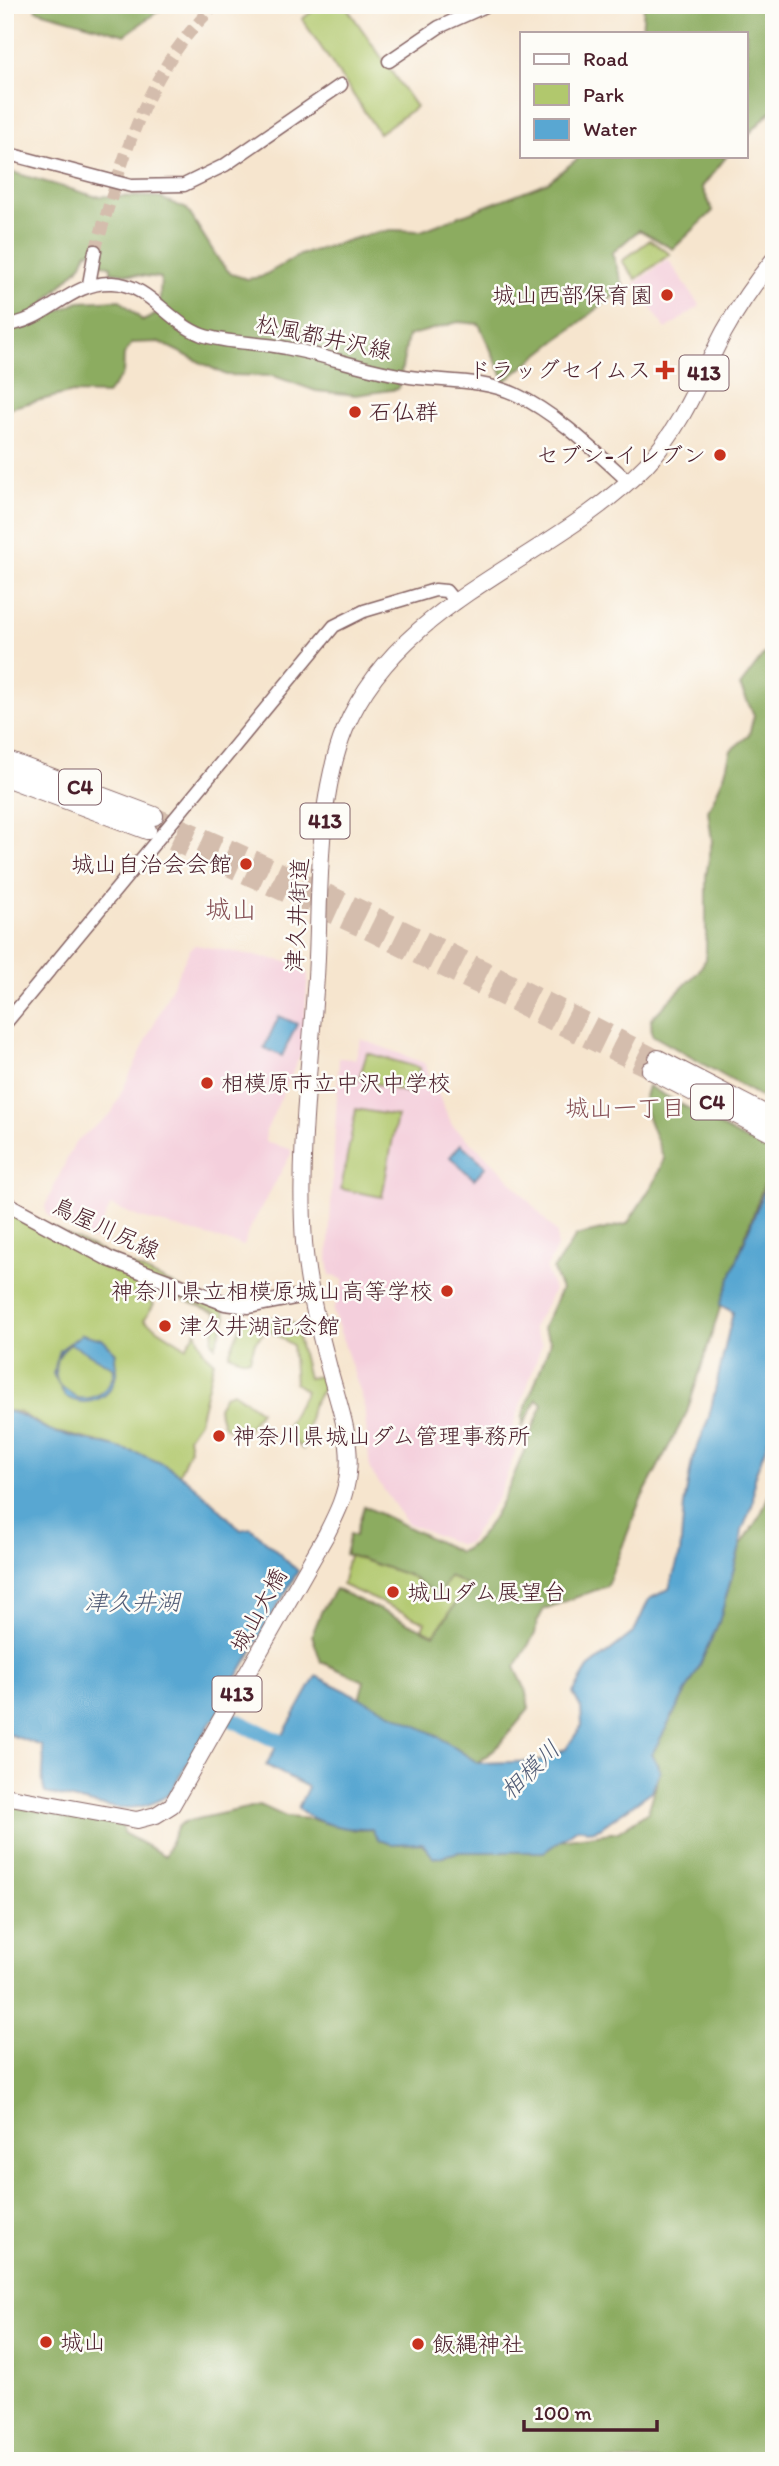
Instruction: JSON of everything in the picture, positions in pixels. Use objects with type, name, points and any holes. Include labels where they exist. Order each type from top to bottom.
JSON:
[{"type":"highway","name":"津久井街道","points":[[326,1535],[346,1490],[348,1453],[345,1425],[312,1294],[303,1238],[305,1148],[325,821],[332,772],[357,706],[383,666],[403,644],[456,603],[593,509],[628,481],[669,436],[725,332],[774,259]]},
{"type":"highway","name":"C4","points":[[5,760],[151,823],[5,777]]},
{"type":"highway","name":"C4","points":[[774,1119],[654,1065],[774,1134]]},
{"type":"highway","name":"城山大橋","points":[[5,1796],[137,1819],[156,1815],[178,1798],[326,1535]]},
{"type":"main road","name":"鳥屋川尻線","points":[[5,1203],[109,1259],[225,1303],[249,1306],[312,1294]]},
{"type":"street","points":[[389,61],[439,27],[488,5]]},
{"type":"street","points":[[5,153],[131,186],[184,185],[225,165],[341,85]]},
{"type":"street","points":[[5,325],[26,320],[89,284],[95,251]]},
{"type":"street","name":"松風都井沢線","points":[[89,284],[115,283],[136,289],[179,321],[212,337],[287,348],[409,377],[485,384],[511,392],[544,411],[628,481]]},
{"type":"street","points":[[5,1024],[334,626],[364,611],[435,590],[446,592],[456,603]]},
{"type":"shaded area","name":"城山西部保育園","points":[[668,259],[700,306],[666,329],[634,284]]},
{"type":"shaded area","name":"相模原市立中沢中学校","points":[[195,945],[300,964],[308,975],[302,1051],[266,1131],[265,1142],[290,1149],[292,1152],[248,1232],[244,1246],[138,1217],[111,1205],[93,1241],[47,1215],[45,1206],[75,1142],[111,1114],[190,949]]},
{"type":"shaded area","name":"神奈川県立相模原城山高等学校","points":[[361,1039],[424,1063],[452,1125],[501,1170],[557,1233],[557,1247],[546,1269],[554,1290],[533,1328],[542,1344],[510,1436],[519,1443],[499,1496],[468,1543],[460,1545],[407,1523],[370,1470],[364,1403],[333,1311],[344,1280],[330,1275],[328,1259],[339,1058],[355,1059]]},
{"type":"green space","points":[[35,5],[167,5],[125,35],[36,10]]},
{"type":"green space","points":[[321,5],[345,5],[416,107],[379,133],[302,19]]},
{"type":"green space","points":[[644,5],[774,5],[774,108],[748,135],[748,32],[642,32]]},
{"type":"green space","points":[[578,158],[725,158],[702,187],[713,211],[673,249],[639,230],[612,253],[624,288],[505,381],[479,324],[458,322],[408,336],[398,389],[356,395],[316,391],[274,376],[226,375],[159,342],[132,343],[124,355],[123,374],[107,394],[69,393],[5,409],[5,170],[94,196],[158,197],[187,209],[220,262],[231,274],[247,279],[261,277],[300,255],[366,235],[391,230],[421,231],[548,182]],"holes":[[[103,250],[100,263],[111,267],[111,272],[161,278],[159,313],[143,321],[120,300],[79,302],[59,311],[46,301],[82,264],[87,252]]]},
{"type":"green space","points":[[650,240],[670,254],[636,279],[622,261]]},
{"type":"green space","points":[[774,651],[774,1147],[769,1170],[721,1305],[687,1412],[640,1501],[607,1586],[544,1609],[537,1622],[535,1634],[515,1667],[525,1688],[529,1709],[500,1744],[478,1763],[434,1734],[359,1700],[364,1681],[321,1662],[312,1635],[322,1610],[335,1589],[434,1635],[468,1586],[449,1576],[439,1596],[408,1575],[345,1554],[350,1534],[355,1536],[364,1506],[459,1552],[473,1544],[498,1510],[543,1404],[537,1399],[522,1428],[523,1415],[549,1346],[550,1340],[543,1328],[561,1289],[553,1270],[576,1236],[627,1224],[655,1181],[664,1159],[643,1104],[648,1086],[749,1142],[768,1101],[652,1035],[651,1019],[698,972],[706,959],[706,876],[712,841],[708,811],[724,776],[731,750],[749,735],[754,715],[740,686],[764,654]]},
{"type":"green space","points":[[367,1053],[420,1068],[412,1094],[359,1079]]},
{"type":"green space","points":[[356,1109],[397,1116],[382,1197],[341,1189]]},
{"type":"green space","points":[[5,1206],[223,1308],[226,1317],[215,1346],[212,1341],[217,1313],[148,1286],[143,1297],[154,1304],[144,1320],[186,1347],[196,1331],[204,1352],[214,1361],[199,1421],[188,1437],[190,1449],[179,1474],[153,1461],[96,1441],[51,1431],[19,1412],[5,1411]]},
{"type":"green space","points":[[244,1317],[283,1318],[295,1325],[308,1378],[321,1376],[324,1387],[312,1406],[303,1449],[284,1432],[306,1391],[295,1383],[292,1345],[267,1329],[255,1342],[250,1359],[229,1354]]},
{"type":"green space","points":[[233,1392],[260,1411],[242,1438],[223,1425],[218,1407],[225,1395]]},
{"type":"green space","points":[[774,1482],[774,2461],[5,2461],[5,1804],[123,1826],[123,1833],[165,1856],[178,1826],[184,1822],[260,1805],[286,1817],[310,1819],[356,1830],[373,1829],[390,1844],[422,1843],[434,1858],[459,1852],[544,1852],[560,1840],[618,1832],[648,1812],[660,1772],[652,1754],[698,1669],[719,1622],[740,1547],[761,1514]]},
{"type":"green space","points":[[349,1555],[408,1575],[439,1596],[449,1576],[468,1586],[434,1635],[422,1629],[425,1622],[342,1585]]},
{"type":"water","points":[[279,1016],[297,1024],[282,1056],[264,1048]]},
{"type":"water","points":[[461,1144],[486,1166],[474,1179],[450,1157]]},
{"type":"water","points":[[774,1164],[774,1425],[754,1478],[753,1503],[742,1531],[719,1622],[698,1669],[652,1754],[660,1771],[652,1791],[600,1828],[591,1831],[578,1828],[544,1852],[459,1852],[434,1858],[422,1843],[390,1844],[379,1840],[372,1829],[333,1825],[306,1814],[298,1808],[308,1787],[266,1765],[316,1676],[434,1734],[478,1763],[541,1761],[566,1749],[582,1725],[581,1708],[573,1693],[588,1668],[634,1632],[649,1599],[669,1589],[680,1554],[684,1505],[692,1461],[709,1417],[733,1312],[720,1305]]},
{"type":"water","points":[[82,1334],[102,1339],[116,1353],[116,1374],[109,1390],[89,1402],[65,1396],[59,1385],[77,1398],[91,1398],[103,1392],[111,1382],[114,1368],[71,1344],[62,1352],[57,1362],[57,1382],[53,1374],[60,1350]]},
{"type":"water","name":"津久井湖","points":[[5,1411],[19,1414],[54,1432],[136,1453],[167,1466],[181,1475],[241,1530],[251,1528],[298,1571],[170,1793],[156,1802],[126,1808],[110,1807],[45,1793],[42,1746],[5,1733]]},
{"type":"waterway","name":"相模川","points":[[213,1710],[297,1750]]},
{"type":"tunnel","points":[[95,251],[127,151],[153,88],[191,31],[216,5]]},
{"type":"tunnel","points":[[154,816],[409,932],[658,1059]]},
{"type":"tunnel","points":[[147,830],[366,930],[651,1070]]},
{"type":"place","name":"城山西部保育園","points":[[667,295]]},
{"type":"place","name":"ドラッグセイムス","points":[[665,370]]},
{"type":"place","name":"石仏群","points":[[355,412]]},
{"type":"place","name":"セブン-イレブン","points":[[720,455]]},
{"type":"place","name":"城山自治会会館","points":[[246,864]]},
{"type":"place","name":"相模原市立中沢中学校","points":[[207,1083]]},
{"type":"place","name":"神奈川県立相模原城山高等学校","points":[[447,1291]]},
{"type":"place","name":"津久井湖記念館","points":[[165,1326]]},
{"type":"place","name":"神奈川県城山ダム管理事務所","points":[[219,1436]]},
{"type":"place","name":"城山ダム展望台","points":[[393,1592]]},
{"type":"place","name":"城山","points":[[46,2342]]},
{"type":"place","name":"飯縄神社","points":[[418,2344]]},
{"type":"district","name":"城山","points":[[231,909]]},
{"type":"district","name":"城山一丁目","points":[[625,1108]]}]
